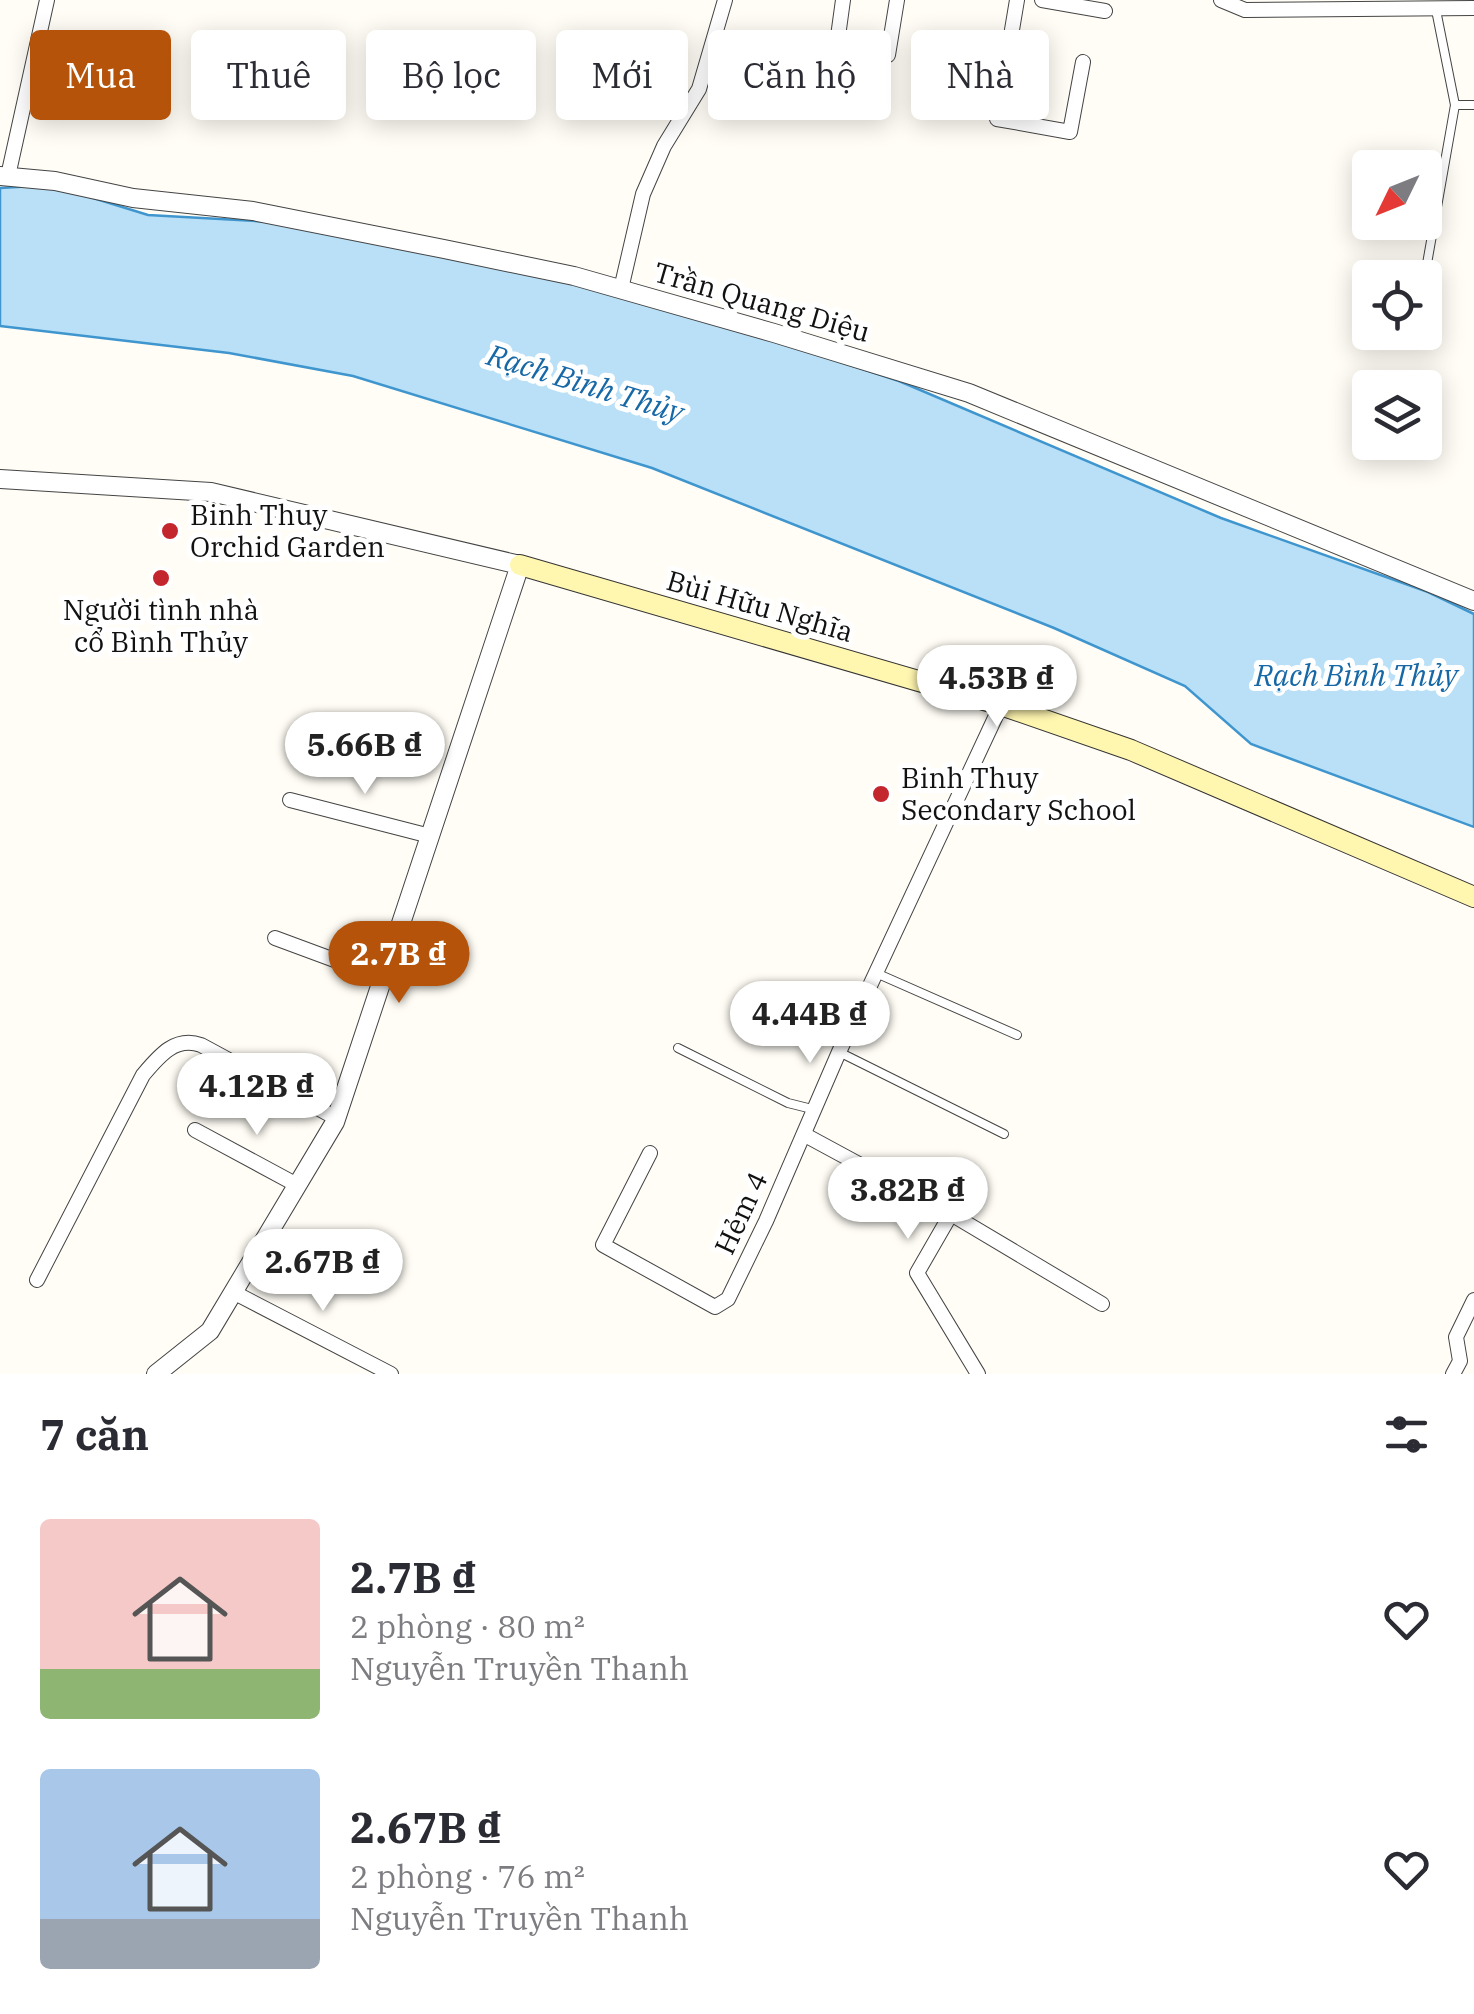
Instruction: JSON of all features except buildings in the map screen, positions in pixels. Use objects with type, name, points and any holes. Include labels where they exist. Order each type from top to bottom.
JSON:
[{"type":"main road","name":"Bùi Hữu Nghĩa","points":[[520,565],[1000,705],[1131,750],[1474,898]]},
{"type":"street","points":[[4,176],[47,0]]},
{"type":"street","points":[[620,289],[643,194],[664,146],[699,89],[725,0]]},
{"type":"street","points":[[839,30],[843,0]]},
{"type":"street","points":[[891,37],[897,0]]},
{"type":"street","points":[[1017,0],[997,119],[1070,132],[1083,62]]},
{"type":"street","points":[[1042,0],[1106,11]]},
{"type":"street","points":[[1221,0],[1244,10],[1474,8]]},
{"type":"street","name":"Trần Quang Diệu","points":[[4,176],[55,181],[132,198],[253,211],[620,289],[969,393],[1474,601]]},
{"type":"street","name":"Bùi Hữu Nghĩa","points":[[0,479],[212,492],[520,565]]},
{"type":"street","points":[[156,1374],[210,1331],[336,1118],[520,565]]},
{"type":"street","name":"Hẻm 4","points":[[650,1154],[603,1245],[715,1307],[728,1299],[1000,705]]},
{"type":"street","points":[[290,800],[430,836]]},
{"type":"street","points":[[275,938],[383,978]]},
{"type":"street","points":[[37,1280],[143,1075],[160,1054],[182,1042],[201,1045],[336,1118]]},
{"type":"street","points":[[195,1130],[297,1186]]},
{"type":"street","points":[[805,1136],[951,1214],[1102,1304]]},
{"type":"street","points":[[951,1214],[917,1274],[978,1374]]},
{"type":"street","points":[[233,1292],[391,1374]]},
{"type":"street","points":[[1453,1374],[1460,1360],[1456,1337],[1474,1300]]},
{"type":"lane","points":[[1428,260],[1455,105],[1436,10]]},
{"type":"lane","points":[[1455,105],[1474,105]]},
{"type":"lane","points":[[876,973],[1018,1035]]},
{"type":"lane","points":[[678,1048],[788,1104],[816,1110]]},
{"type":"lane","points":[[838,1052],[1004,1134]]},
{"type":"water","name":"Rạch Bình Thủy","points":[[51,185],[148,215],[326,225],[644,297],[899,381],[1221,518],[1428,592],[1474,614],[1474,827],[1251,744],[1185,686],[1054,628],[652,468],[353,376],[229,353],[0,326],[0,188]]},
{"type":"place","name":"Binh Thuy Orchid Garden","points":[[170,531]]},
{"type":"place","name":"Người tình nhà cổ Bình Thủy","points":[[161,578]]},
{"type":"place","name":"Binh Thuy Secondary School","points":[[881,794]]}]
